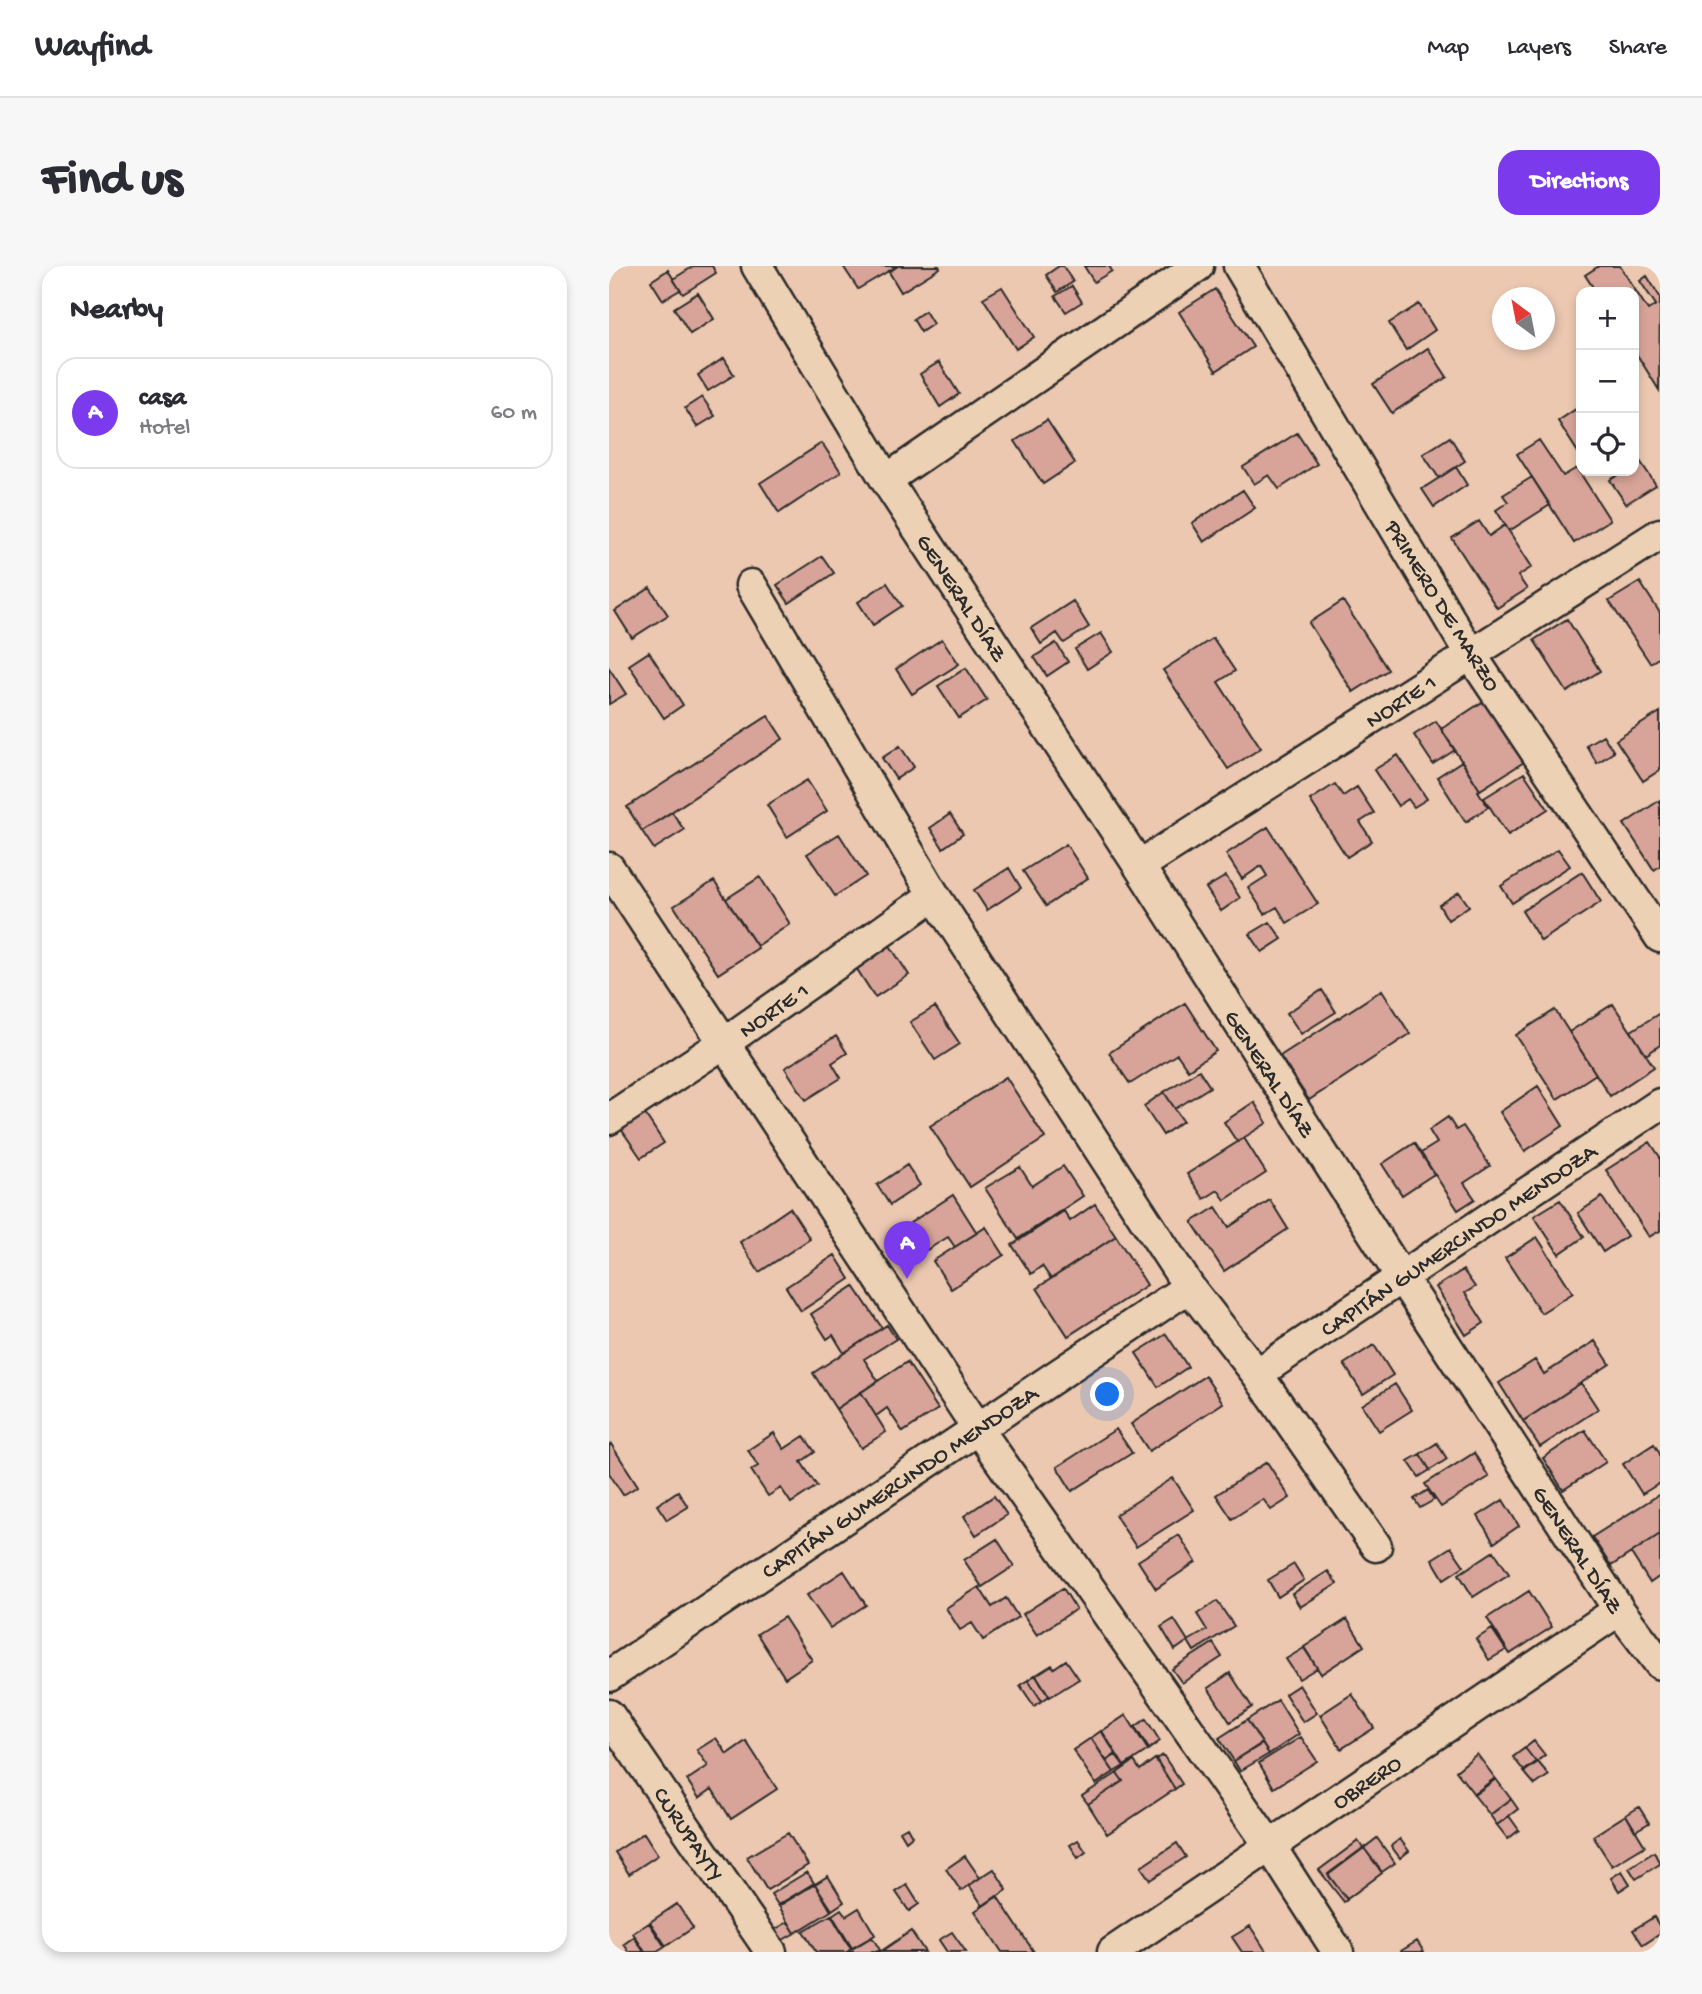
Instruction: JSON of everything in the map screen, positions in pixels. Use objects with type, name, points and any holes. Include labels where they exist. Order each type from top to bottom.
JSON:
[{"type":"street","name":"GENERAL DÍAZ","points":[[757,266],[886,480],[1139,866],[1402,1278],[1619,1610],[1660,1664]]},
{"type":"street","points":[[886,480],[1198,266]]},
{"type":"street","name":"PRIMERO DE MARZO","points":[[1239,266],[1471,655],[1660,937]]},
{"type":"street","name":"NORTE 1","points":[[1139,866],[1660,534]]},
{"type":"street","points":[[751,585],[934,895],[1189,1287],[1257,1374],[1376,1546]]},
{"type":"street","points":[[609,868],[978,1429],[1270,1846],[1338,1952]]},
{"type":"street","name":"NORTE 1","points":[[609,1119],[724,1043],[934,895]]},
{"type":"street","name":"CAPITÁN GUMERCINDO MENDOZA","points":[[1257,1374],[1660,1104]]},
{"type":"street","name":"CAPITÁN GUMERCINDO MENDOZA","points":[[609,1676],[1189,1287]]},
{"type":"street","name":"OBRERO","points":[[1112,1952],[1619,1610]]},
{"type":"street","name":"CURUPAYTY","points":[[609,1715],[771,1952]]},
{"type":"building","points":[[694,266],[712,266],[716,273],[683,294],[673,279]]},
{"type":"building","points":[[843,266],[897,266],[858,289]]},
{"type":"building","points":[[898,266],[940,268],[901,292],[889,272]]},
{"type":"building","points":[[1063,266],[1073,282],[1057,292],[1046,275]]},
{"type":"building","points":[[1084,266],[1109,266],[1112,271],[1094,282]]},
{"type":"building","points":[[1599,266],[1620,266],[1633,287],[1593,287],[1585,275]]},
{"type":"building","points":[[668,270],[680,290],[663,300],[651,281]]},
{"type":"building","points":[[1647,276],[1660,297],[1659,390],[1639,358],[1639,296],[1648,310],[1656,305],[1640,281]]},
{"type":"building","points":[[1072,286],[1082,302],[1066,312],[1055,296]]},
{"type":"building","points":[[1002,287],[1034,337],[1016,349],[983,298]]},
{"type":"building","points":[[1215,289],[1253,347],[1216,371],[1179,312]]},
{"type":"building","points":[[698,293],[714,319],[690,334],[674,308]]},
{"type":"building","points":[[1419,304],[1435,330],[1406,350],[1389,323]]},
{"type":"building","points":[[925,311],[933,324],[921,332],[913,319]]},
{"type":"building","points":[[1428,348],[1447,377],[1392,413],[1373,384]]},
{"type":"building","points":[[724,358],[734,375],[708,391],[698,375]]},
{"type":"building","points":[[939,362],[959,394],[940,407],[920,374]]},
{"type":"building","points":[[702,397],[715,416],[697,427],[685,408]]},
{"type":"building","points":[[1576,409],[1576,449],[1558,421]]},
{"type":"building","points":[[1047,420],[1075,463],[1043,484],[1015,441]]},
{"type":"building","points":[[1297,433],[1317,464],[1279,489],[1269,475],[1254,484],[1243,467]]},
{"type":"building","points":[[1450,437],[1465,461],[1439,478],[1423,454]]},
{"type":"building","points":[[1539,440],[1563,476],[1576,469],[1576,476],[1582,476],[1610,520],[1574,543],[1517,454]]},
{"type":"building","points":[[822,443],[841,472],[779,513],[760,483]]},
{"type":"building","points":[[1639,462],[1656,485],[1626,504],[1610,480],[1617,476],[1639,476]]},
{"type":"building","points":[[1456,467],[1467,485],[1434,507],[1422,489]]},
{"type":"building","points":[[1532,477],[1550,505],[1509,531],[1496,510],[1508,502],[1503,495]]},
{"type":"building","points":[[1243,490],[1255,508],[1204,542],[1192,523]]},
{"type":"building","points":[[1479,521],[1489,536],[1505,525],[1532,567],[1518,576],[1527,589],[1497,608],[1452,538]]},
{"type":"building","points":[[822,556],[834,573],[789,603],[777,585]]},
{"type":"building","points":[[1640,582],[1660,613],[1660,657],[1650,663],[1609,601]]},
{"type":"building","points":[[887,583],[902,606],[873,625],[858,602]]},
{"type":"building","points":[[650,588],[668,615],[632,638],[615,611]]},
{"type":"building","points":[[1073,601],[1089,627],[1064,643],[1057,633],[1041,644],[1031,628]]},
{"type":"building","points":[[1343,601],[1388,670],[1353,692],[1309,623]]},
{"type":"building","points":[[1567,619],[1600,671],[1567,692],[1534,640]]},
{"type":"building","points":[[1101,633],[1113,652],[1087,669],[1075,649]]},
{"type":"building","points":[[1213,638],[1235,671],[1218,682],[1261,748],[1228,769],[1163,670]]},
{"type":"building","points":[[942,639],[959,664],[912,694],[896,669]]},
{"type":"building","points":[[1056,643],[1068,662],[1047,676],[1034,657]]},
{"type":"building","points":[[649,652],[683,705],[664,718],[629,665]]},
{"type":"building","points":[[609,668],[626,694],[609,704]]},
{"type":"building","points":[[966,668],[987,700],[959,718],[938,686]]},
{"type":"building","points":[[1484,701],[1524,762],[1480,790],[1441,729]]},
{"type":"building","points":[[1660,712],[1660,770],[1643,781],[1616,740]]},
{"type":"building","points":[[768,716],[783,739],[642,831],[627,807]]},
{"type":"building","points":[[1436,721],[1455,750],[1433,764],[1414,735]]},
{"type":"building","points":[[1603,735],[1614,752],[1597,763],[1586,745]]},
{"type":"building","points":[[900,746],[914,767],[896,779],[882,758]]},
{"type":"building","points":[[1398,755],[1427,799],[1414,807],[1408,799],[1398,806],[1374,770]]},
{"type":"building","points":[[1462,761],[1488,807],[1466,822],[1437,777]]},
{"type":"building","points":[[1524,773],[1548,809],[1508,835],[1484,798]]},
{"type":"building","points":[[807,780],[827,811],[787,837],[767,805]]},
{"type":"building","points":[[1335,784],[1343,796],[1357,787],[1374,813],[1360,822],[1372,841],[1347,857],[1310,800]]},
{"type":"building","points":[[1660,800],[1660,866],[1654,870],[1624,824]]},
{"type":"building","points":[[672,812],[684,830],[654,849],[642,831]]},
{"type":"building","points":[[950,814],[963,834],[943,848],[930,828]]},
{"type":"building","points":[[1268,827],[1318,904],[1287,923],[1277,907],[1265,914],[1248,888],[1267,876],[1261,866],[1242,879],[1226,854]]},
{"type":"building","points":[[839,834],[866,876],[835,896],[807,854]]},
{"type":"building","points":[[1066,844],[1088,878],[1046,906],[1023,871]]},
{"type":"building","points":[[1558,849],[1570,866],[1512,903],[1501,886]]},
{"type":"building","points":[[1009,868],[1021,888],[987,910],[974,890]]},
{"type":"building","points":[[1582,872],[1601,902],[1541,941],[1522,911]]},
{"type":"building","points":[[1226,876],[1240,898],[1221,911],[1206,888]]},
{"type":"building","points":[[760,877],[790,924],[757,946],[726,899]]},
{"type":"building","points":[[714,881],[758,948],[718,974],[674,906]]},
{"type":"building","points":[[1459,892],[1469,906],[1448,920],[1439,905]]},
{"type":"building","points":[[1270,922],[1282,939],[1262,952],[1250,934]]},
{"type":"building","points":[[887,941],[909,975],[875,997],[853,963]]},
{"type":"building","points":[[1322,990],[1336,1012],[1301,1034],[1287,1013]]},
{"type":"building","points":[[1382,990],[1410,1034],[1309,1100],[1280,1056]]},
{"type":"building","points":[[1185,1003],[1216,1051],[1188,1070],[1177,1054],[1130,1084],[1109,1053]]},
{"type":"building","points":[[1613,1004],[1654,1067],[1610,1096],[1569,1032]]},
{"type":"building","points":[[935,1007],[960,1044],[935,1060],[910,1022]]},
{"type":"building","points":[[1555,1010],[1596,1074],[1557,1099],[1516,1035]]},
{"type":"building","points":[[1660,1013],[1660,1045],[1646,1055],[1631,1031]]},
{"type":"building","points":[[836,1036],[847,1053],[832,1063],[841,1078],[806,1100],[785,1068]]},
{"type":"building","points":[[1199,1070],[1210,1087],[1175,1109],[1164,1092]]},
{"type":"building","points":[[1006,1077],[1045,1138],[970,1187],[930,1126]]},
{"type":"building","points":[[1538,1086],[1563,1126],[1525,1151],[1500,1112]]},
{"type":"building","points":[[1164,1092],[1183,1121],[1163,1135],[1144,1106]]},
{"type":"building","points":[[1254,1102],[1267,1123],[1237,1142],[1224,1122]]},
{"type":"building","points":[[645,1114],[664,1143],[641,1158],[621,1129]]},
{"type":"building","points":[[1448,1117],[1456,1130],[1463,1126],[1490,1166],[1464,1183],[1475,1199],[1458,1210],[1421,1153],[1437,1143],[1429,1130]]},
{"type":"building","points":[[1244,1138],[1266,1173],[1225,1200],[1218,1190],[1204,1199],[1187,1174]]},
{"type":"building","points":[[1650,1142],[1660,1157],[1660,1231],[1649,1237],[1606,1170]]},
{"type":"building","points":[[1414,1143],[1434,1174],[1402,1195],[1382,1164]]},
{"type":"building","points":[[907,1165],[920,1185],[890,1205],[877,1185]]},
{"type":"building","points":[[1063,1166],[1083,1196],[1018,1239],[985,1188],[1020,1167],[1032,1186]]},
{"type":"building","points":[[953,1195],[977,1233],[955,1247],[948,1237],[927,1250],[910,1223]]},
{"type":"building","points":[[1602,1197],[1627,1236],[1603,1252],[1578,1213]]},
{"type":"building","points":[[1270,1200],[1288,1229],[1224,1271],[1192,1222],[1216,1207],[1229,1227]]},
{"type":"building","points":[[1560,1200],[1584,1237],[1559,1254],[1534,1216]]},
{"type":"building","points":[[1095,1204],[1116,1236],[1051,1279],[1042,1266],[1031,1274],[1012,1245],[1064,1211],[1070,1221]]},
{"type":"building","points":[[790,1208],[810,1239],[759,1272],[740,1242]]},
{"type":"building","points":[[986,1227],[1004,1255],[951,1289],[933,1261]]},
{"type":"building","points":[[1116,1236],[1147,1285],[1068,1336],[1037,1288]]},
{"type":"building","points":[[1537,1237],[1573,1293],[1541,1313],[1505,1258]]},
{"type":"building","points":[[835,1255],[850,1279],[801,1311],[786,1287]]},
{"type":"building","points":[[1463,1270],[1475,1287],[1465,1293],[1484,1323],[1466,1335],[1436,1287]]},
{"type":"building","points":[[854,1286],[882,1328],[844,1353],[833,1335],[827,1339],[811,1314]]},
{"type":"building","points":[[887,1325],[896,1339],[864,1359],[878,1381],[836,1409],[813,1373]]},
{"type":"building","points":[[1166,1334],[1188,1367],[1158,1387],[1136,1353]]},
{"type":"building","points":[[1595,1341],[1610,1364],[1523,1421],[1499,1383],[1535,1360],[1544,1374]]},
{"type":"building","points":[[1374,1345],[1393,1375],[1363,1394],[1344,1364]]},
{"type":"building","points":[[907,1362],[938,1409],[903,1432],[887,1408],[876,1416],[861,1392]]},
{"type":"building","points":[[1205,1376],[1223,1403],[1149,1451],[1131,1424]]},
{"type":"building","points":[[1581,1383],[1598,1409],[1540,1447],[1523,1421]]},
{"type":"building","points":[[1395,1384],[1412,1410],[1379,1431],[1362,1405]]},
{"type":"building","points":[[861,1392],[886,1432],[861,1448],[836,1409]]},
{"type":"building","points":[[1116,1429],[1132,1453],[1072,1491],[1057,1467]]},
{"type":"building","points":[[1585,1430],[1606,1462],[1563,1490],[1543,1458]]},
{"type":"building","points":[[774,1433],[784,1449],[804,1436],[815,1452],[801,1462],[817,1486],[791,1503],[781,1488],[768,1496],[751,1470],[758,1466],[748,1450]]},
{"type":"building","points":[[1437,1443],[1447,1459],[1430,1470],[1420,1454]]},
{"type":"building","points":[[611,1444],[638,1486],[623,1495],[609,1473]]},
{"type":"building","points":[[1654,1444],[1660,1454],[1660,1483],[1642,1494],[1623,1464]]},
{"type":"building","points":[[1474,1453],[1489,1477],[1441,1507],[1425,1484]]},
{"type":"building","points":[[1420,1454],[1430,1470],[1419,1477],[1408,1461]]},
{"type":"building","points":[[1267,1462],[1290,1498],[1271,1510],[1263,1499],[1232,1519],[1216,1495]]},
{"type":"building","points":[[1173,1478],[1194,1510],[1136,1547],[1115,1515]]},
{"type":"building","points":[[1428,1490],[1434,1500],[1420,1508],[1414,1499]]},
{"type":"building","points":[[678,1491],[688,1507],[667,1520],[657,1505]]},
{"type":"building","points":[[1660,1494],[1660,1534],[1611,1566],[1592,1537]]},
{"type":"building","points":[[994,1496],[1007,1515],[976,1535],[964,1516]]},
{"type":"building","points":[[1503,1500],[1519,1526],[1494,1543],[1478,1516]]},
{"type":"building","points":[[1660,1534],[1660,1576],[1650,1583],[1631,1553]]},
{"type":"building","points":[[1179,1535],[1196,1562],[1156,1589],[1138,1561]]},
{"type":"building","points":[[997,1539],[1014,1566],[982,1587],[964,1560]]},
{"type":"building","points":[[1451,1547],[1464,1566],[1444,1579],[1432,1559]]},
{"type":"building","points":[[1494,1551],[1509,1574],[1473,1597],[1459,1574]]},
{"type":"building","points":[[1294,1564],[1304,1580],[1278,1597],[1268,1580]]},
{"type":"building","points":[[844,1571],[866,1605],[830,1628],[807,1595]]},
{"type":"building","points":[[1328,1571],[1337,1584],[1300,1607],[1292,1594]]},
{"type":"building","points":[[979,1587],[992,1607],[1006,1598],[1018,1617],[983,1640],[972,1623],[960,1630],[946,1608]]},
{"type":"building","points":[[1063,1588],[1076,1609],[1037,1635],[1023,1614]]},
{"type":"building","points":[[1529,1591],[1552,1627],[1510,1654],[1487,1618]]},
{"type":"building","points":[[1217,1601],[1234,1626],[1194,1651],[1188,1641],[1207,1630],[1197,1614]]},
{"type":"building","points":[[784,1617],[812,1660],[785,1678],[757,1634]]},
{"type":"building","points":[[1174,1619],[1188,1641],[1175,1650],[1161,1627]]},
{"type":"building","points":[[1347,1619],[1364,1646],[1321,1674],[1304,1647]]},
{"type":"building","points":[[1492,1629],[1506,1650],[1489,1660],[1476,1639]]},
{"type":"building","points":[[1213,1643],[1222,1657],[1182,1683],[1172,1669]]},
{"type":"building","points":[[1304,1648],[1317,1668],[1299,1679],[1286,1659]]},
{"type":"building","points":[[1066,1660],[1079,1679],[1050,1697],[1036,1675]]},
{"type":"building","points":[[1230,1673],[1252,1707],[1230,1722],[1208,1688]]},
{"type":"building","points":[[1035,1675],[1049,1696],[1042,1701],[1028,1680]]},
{"type":"building","points":[[1028,1680],[1042,1701],[1034,1706],[1020,1685]]},
{"type":"building","points":[[1299,1685],[1317,1713],[1303,1722],[1285,1694]]},
{"type":"building","points":[[1352,1694],[1374,1728],[1341,1749],[1320,1715]]},
{"type":"building","points":[[1278,1700],[1299,1734],[1269,1754],[1247,1720]]},
{"type":"building","points":[[1126,1715],[1148,1750],[1124,1766],[1102,1731]]},
{"type":"building","points":[[1146,1719],[1160,1741],[1149,1749],[1135,1727]]},
{"type":"building","points":[[1247,1720],[1262,1743],[1234,1761],[1219,1738]]},
{"type":"building","points":[[1101,1731],[1116,1754],[1106,1761],[1091,1738]]},
{"type":"building","points":[[1301,1737],[1317,1761],[1274,1788],[1259,1763]]},
{"type":"building","points":[[716,1738],[727,1754],[746,1741],[777,1789],[731,1819],[712,1789],[699,1798],[687,1780],[708,1766],[697,1750]]},
{"type":"building","points":[[1091,1738],[1114,1772],[1096,1784],[1073,1750]]},
{"type":"building","points":[[1534,1741],[1545,1755],[1536,1762],[1525,1748]]},
{"type":"building","points":[[1262,1744],[1269,1754],[1240,1771],[1234,1761]]},
{"type":"building","points":[[1525,1748],[1536,1762],[1524,1771],[1513,1757]]},
{"type":"building","points":[[1477,1754],[1495,1778],[1474,1794],[1456,1771]]},
{"type":"building","points":[[1116,1755],[1124,1766],[1114,1772],[1106,1761]]},
{"type":"building","points":[[1163,1755],[1182,1784],[1175,1789],[1156,1759]]},
{"type":"building","points":[[1155,1759],[1175,1789],[1107,1834],[1088,1804],[1123,1781],[1117,1773],[1134,1761],[1140,1770]]},
{"type":"building","points":[[1538,1762],[1549,1775],[1535,1785],[1524,1772]]},
{"type":"building","points":[[1117,1773],[1123,1781],[1088,1804],[1082,1796]]},
{"type":"building","points":[[1496,1779],[1511,1799],[1490,1815],[1474,1795]]},
{"type":"building","points":[[1511,1799],[1518,1809],[1497,1825],[1490,1815]]},
{"type":"building","points":[[1639,1807],[1649,1823],[1635,1831],[1626,1815]]},
{"type":"building","points":[[1626,1815],[1645,1846],[1612,1866],[1593,1836]]},
{"type":"building","points":[[1509,1816],[1519,1830],[1508,1839],[1497,1825]]},
{"type":"building","points":[[907,1827],[912,1836],[906,1841],[900,1831]]},
{"type":"building","points":[[644,1833],[658,1855],[629,1874],[615,1852]]},
{"type":"building","points":[[788,1833],[808,1865],[767,1890],[747,1857]]},
{"type":"building","points":[[1377,1838],[1395,1863],[1382,1872],[1364,1848]]},
{"type":"building","points":[[1400,1839],[1409,1851],[1400,1858],[1391,1846]]},
{"type":"building","points":[[1078,1840],[1086,1852],[1078,1858],[1070,1845]]},
{"type":"building","points":[[1358,1841],[1363,1848],[1328,1874],[1347,1900],[1344,1902],[1319,1870]]},
{"type":"building","points":[[1177,1843],[1186,1857],[1150,1880],[1141,1867]]},
{"type":"building","points":[[1364,1848],[1382,1873],[1347,1899],[1328,1875]]},
{"type":"building","points":[[1654,1852],[1660,1864],[1636,1879],[1629,1868]]},
{"type":"building","points":[[965,1856],[980,1878],[961,1891],[946,1869]]},
{"type":"building","points":[[994,1869],[1007,1890],[983,1906],[969,1885]]},
{"type":"building","points":[[1622,1871],[1630,1884],[1619,1891],[1611,1878]]},
{"type":"building","points":[[807,1872],[814,1883],[778,1905],[771,1894]]},
{"type":"building","points":[[828,1876],[844,1902],[832,1910],[815,1884]]},
{"type":"building","points":[[815,1884],[831,1911],[795,1933],[779,1906]]},
{"type":"building","points":[[907,1885],[919,1904],[909,1911],[896,1892]]},
{"type":"building","points":[[997,1896],[1034,1952],[1002,1952],[975,1911]]},
{"type":"building","points":[[677,1904],[693,1928],[666,1946],[650,1922]]},
{"type":"building","points":[[859,1908],[875,1935],[852,1948],[832,1915],[841,1909],[846,1916]]},
{"type":"building","points":[[831,1915],[851,1949],[847,1952],[816,1952],[803,1931]]},
{"type":"building","points":[[1654,1917],[1660,1927],[1660,1934],[1643,1945],[1633,1930]]},
{"type":"building","points":[[788,1922],[795,1933],[781,1941],[774,1930]]},
{"type":"building","points":[[649,1923],[665,1947],[657,1952],[645,1952],[633,1933]]},
{"type":"building","points":[[1250,1926],[1266,1951],[1242,1952],[1232,1937]]},
{"type":"building","points":[[911,1931],[925,1952],[880,1952]]},
{"type":"building","points":[[952,1932],[966,1952],[947,1952],[939,1940]]},
{"type":"building","points":[[634,1937],[644,1952],[629,1952],[624,1944]]},
{"type":"building","points":[[872,1937],[880,1950],[847,1952]]},
{"type":"building","points":[[1417,1941],[1424,1952],[1401,1952],[1401,1951]]},
{"type":"place","name":"casa","points":[[907,1279]]}]
